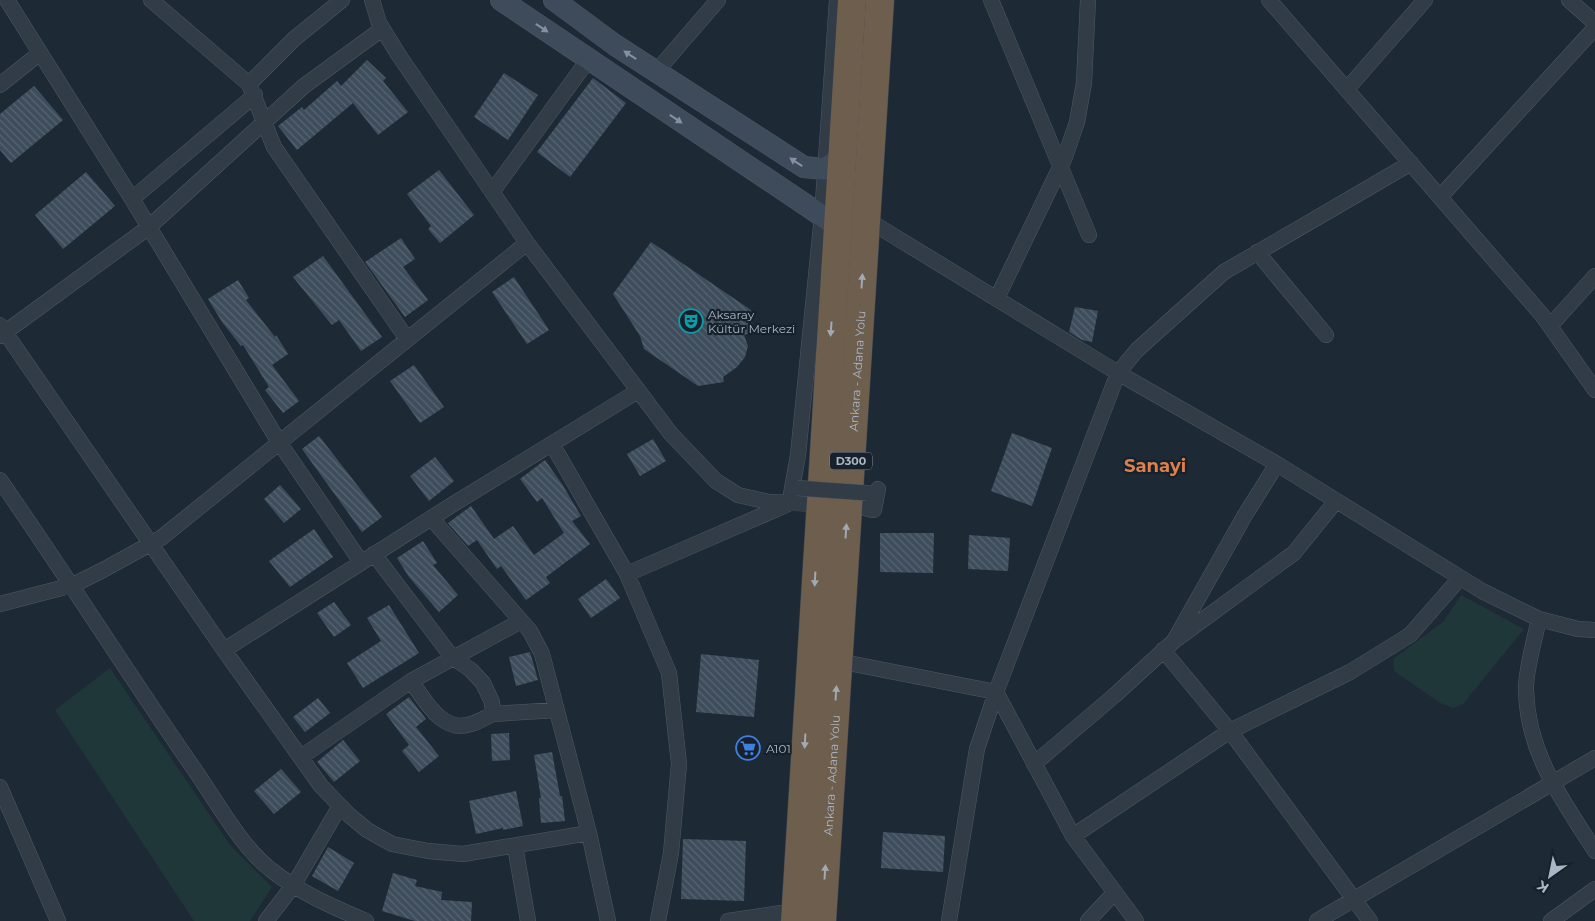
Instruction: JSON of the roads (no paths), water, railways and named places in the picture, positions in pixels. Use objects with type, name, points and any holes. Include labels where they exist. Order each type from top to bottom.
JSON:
[{"type":"highway","name":"D300","points":[[795,916],[820,504],[832,164],[852,0]]},
{"type":"highway","name":"Ankara - Adana Yolu","points":[[822,921],[880,0]]},
{"type":"main road","points":[[501,0],[830,221]]},
{"type":"main road","points":[[554,0],[615,45],[804,167],[832,164]]},
{"type":"street","points":[[7,0],[132,199],[279,442],[367,558],[452,657],[471,670],[483,683],[492,702],[494,714]]},
{"type":"street","points":[[151,0],[252,90],[274,147],[407,339]]},
{"type":"street","points":[[132,199],[252,90],[300,34],[342,0]]},
{"type":"street","points":[[372,0],[382,29],[527,243],[671,434],[716,481],[738,495],[769,502],[820,504]]},
{"type":"street","points":[[656,72],[718,0]]},
{"type":"street","points":[[832,164],[838,0]]},
{"type":"street","points":[[991,0],[1089,235]]},
{"type":"street","points":[[996,298],[1060,166],[1077,122],[1084,83],[1088,0]]},
{"type":"street","points":[[1269,0],[1550,326],[1595,390]]},
{"type":"street","points":[[1347,89],[1425,0]]},
{"type":"street","points":[[1569,0],[1595,23]]},
{"type":"street","points":[[1440,197],[1595,28]]},
{"type":"street","points":[[382,29],[304,86],[265,124],[149,228],[2,331],[321,786],[367,830],[392,844],[428,851],[463,854],[589,833]]},
{"type":"street","points":[[0,85],[40,53]]},
{"type":"street","points":[[492,192],[588,60]]},
{"type":"street","points":[[949,921],[977,749],[996,692],[1118,373],[1137,350],[1224,272],[1411,163]]},
{"type":"street","points":[[866,219],[1118,373],[1277,464],[1482,591],[1539,619],[1578,629],[1595,630]]},
{"type":"street","points":[[788,504],[798,455],[830,221]]},
{"type":"street","points":[[0,604],[72,585],[161,538],[527,243]]},
{"type":"street","points":[[1257,252],[1326,335]]},
{"type":"street","points":[[1550,326],[1595,276]]},
{"type":"street","points":[[224,650],[367,558],[638,391]]},
{"type":"street","points":[[552,444],[627,574],[669,673],[679,764],[671,852],[658,921]]},
{"type":"street","points":[[798,455],[804,458],[797,488],[873,491]]},
{"type":"street","points":[[1168,645],[1277,464]]},
{"type":"street","points":[[0,480],[244,841],[268,868],[293,886],[366,921]]},
{"type":"street","points":[[1034,764],[1115,695],[1168,645],[1294,553],[1336,500]]},
{"type":"street","points":[[627,574],[788,504]]},
{"type":"street","points":[[431,518],[530,631],[542,654],[589,833],[608,921]]},
{"type":"street","points":[[1073,836],[1230,731],[1350,672],[1410,635],[1460,578]]},
{"type":"street","points":[[1539,619],[1526,689],[1533,741],[1552,784],[1595,851]]},
{"type":"street","points":[[301,757],[411,680],[521,621]]},
{"type":"street","points":[[1168,645],[1370,921]]},
{"type":"street","points":[[838,662],[996,692]]},
{"type":"street","points":[[411,680],[434,712],[447,722],[457,726],[470,725],[494,714],[557,710]]},
{"type":"street","points":[[996,692],[1073,836],[1136,921]]},
{"type":"street","points":[[1318,921],[1595,758]]},
{"type":"street","points":[[0,788],[58,921]]},
{"type":"street","points":[[266,921],[293,886],[340,806]]},
{"type":"street","points":[[515,846],[528,921]]},
{"type":"street","points":[[1551,921],[1595,888]]},
{"type":"street","points":[[1088,921],[1115,892]]},
{"type":"street","points":[[278,904],[280,921]]},
{"type":"street","points":[[728,921],[795,916]]},
{"type":"place","name":"Aksaray Kültür Merkezi","points":[[691,321]]},
{"type":"place","name":"A101","points":[[748,748]]},
{"type":"district","name":"Sanayi","points":[[1155,466]]}]
